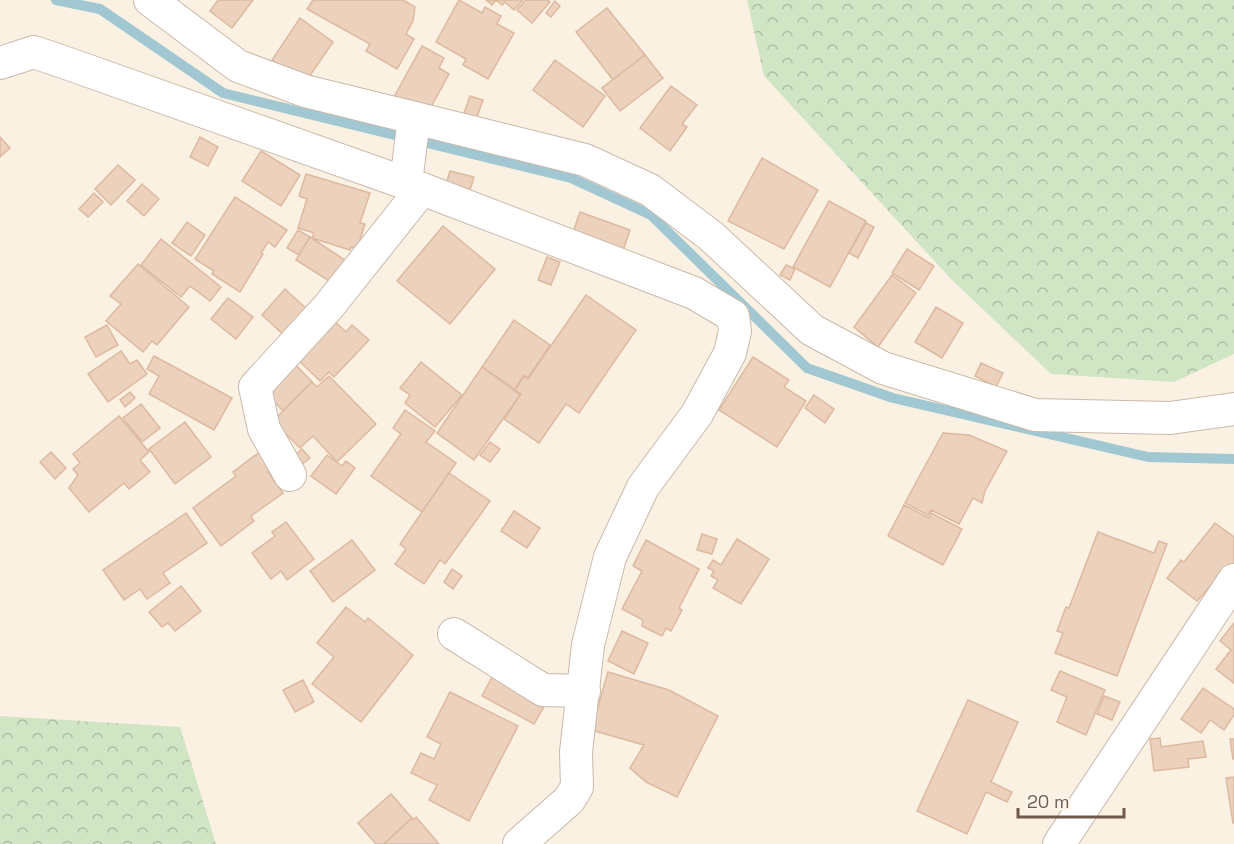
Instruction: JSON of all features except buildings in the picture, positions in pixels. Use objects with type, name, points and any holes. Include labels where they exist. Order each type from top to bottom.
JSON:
[{"type":"street","points":[[150,0],[238,66],[305,92],[585,160],[650,190],[711,236],[812,330],[883,368],[1035,415],[1170,418],[1234,409]]},
{"type":"street","points":[[0,63],[34,52],[414,186],[694,293],[733,316]]},
{"type":"street","points":[[290,475],[264,429],[255,387],[329,306],[414,186],[414,118]]},
{"type":"street","points":[[733,316],[778,298]]},
{"type":"street","points":[[519,844],[569,800],[577,787],[576,752],[588,645],[610,557],[643,487],[697,414],[730,352],[735,331],[733,316]]},
{"type":"street","points":[[1059,844],[1234,580]]},
{"type":"street","points":[[454,634],[543,690],[584,691]]},
{"type":"green space","points":[[747,0],[1234,0],[1234,354],[1174,382],[1051,374],[951,279],[764,76]]},
{"type":"green space","points":[[0,716],[180,727],[216,844],[0,844]]},
{"type":"waterway","points":[[56,0],[100,9],[223,93],[571,178],[651,215],[807,368],[893,398],[1148,457],[1234,459]]}]
